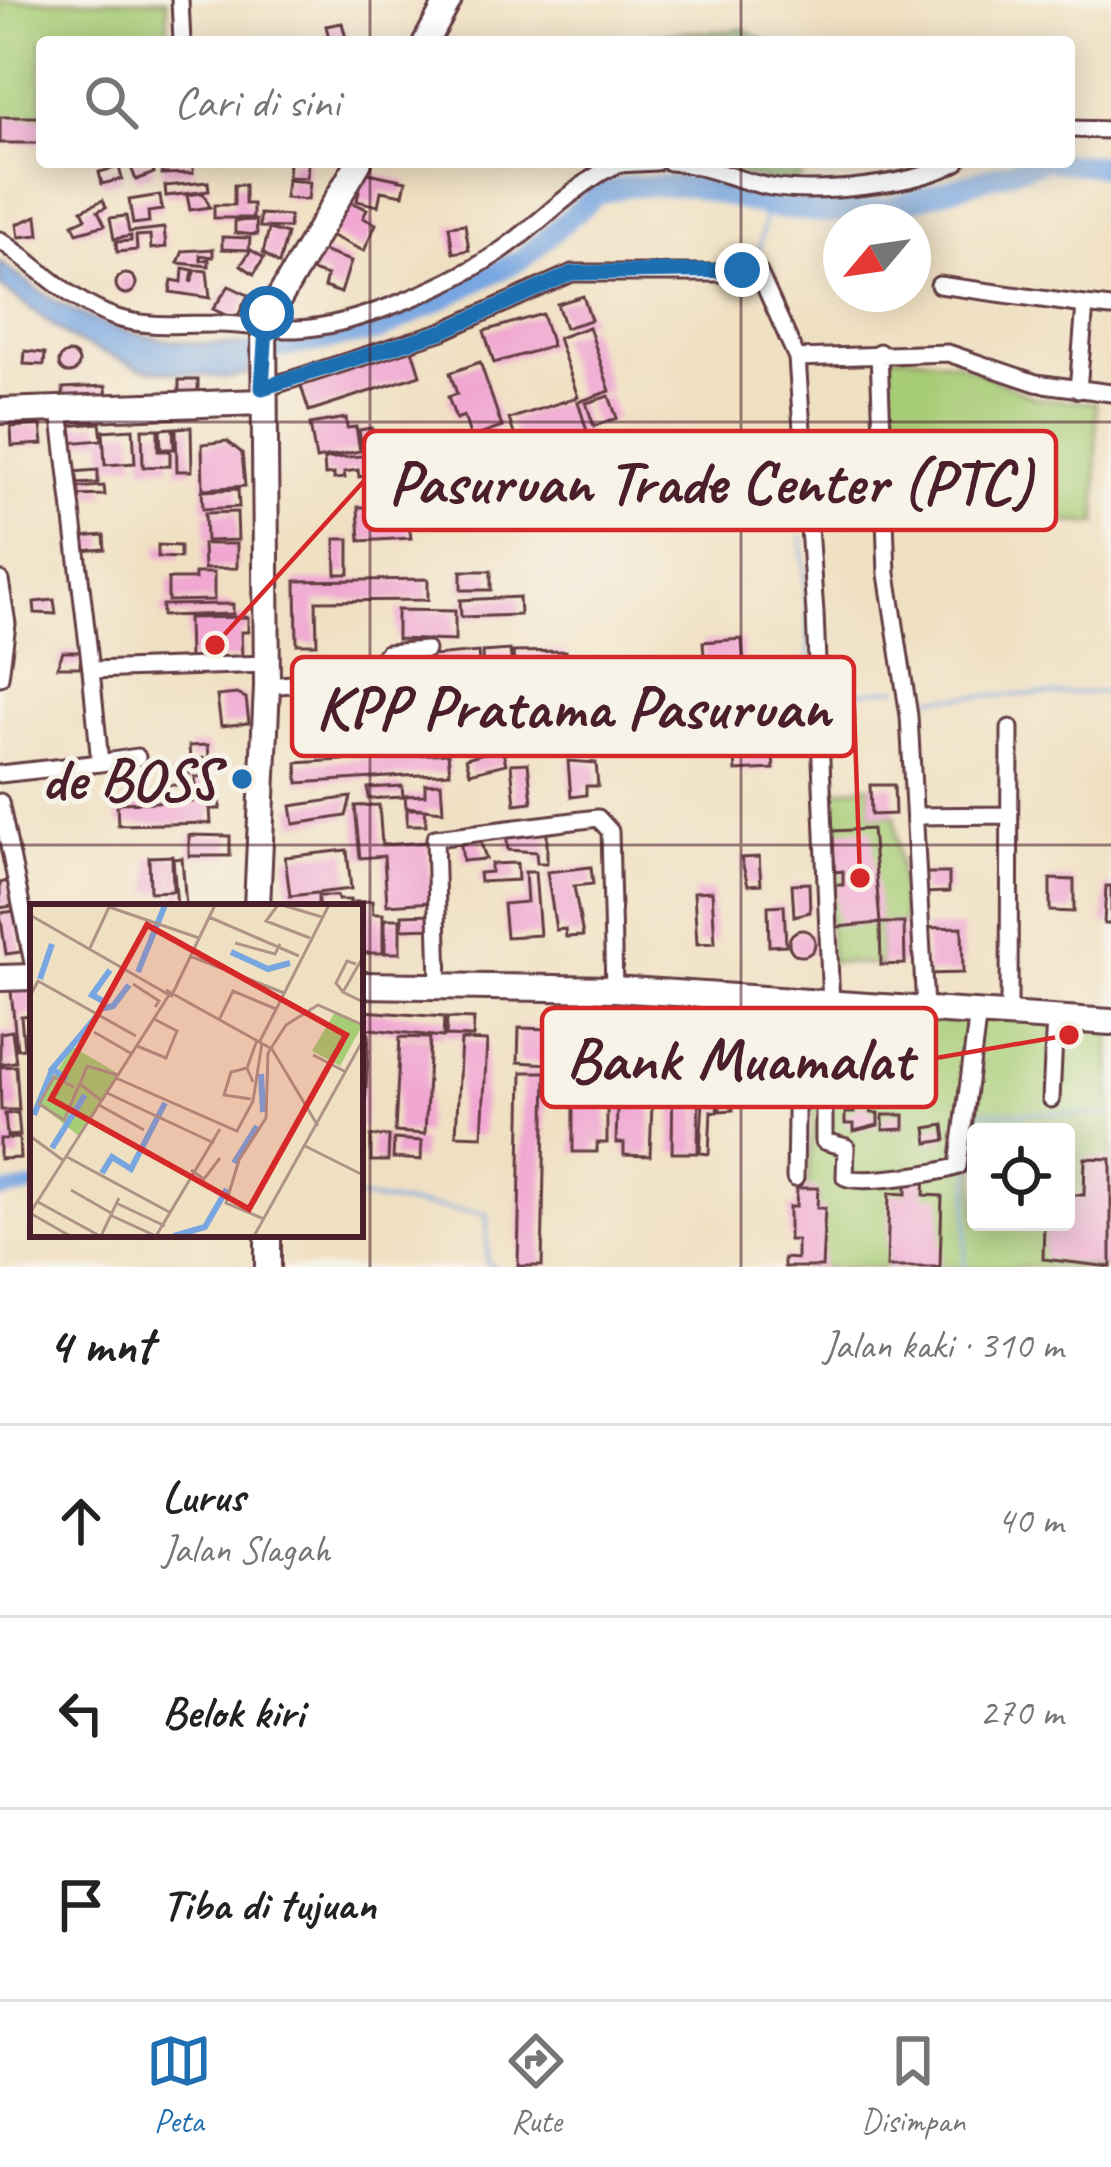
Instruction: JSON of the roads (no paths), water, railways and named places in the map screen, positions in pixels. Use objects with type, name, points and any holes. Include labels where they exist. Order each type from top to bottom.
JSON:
[{"type":"main road","points":[[429,36],[449,0]]},
{"type":"main road","points":[[256,904],[267,675],[263,326],[355,168]]},
{"type":"main road","points":[[0,411],[262,391]]},
{"type":"main road","points":[[260,836],[267,855],[271,904]]},
{"type":"main road","points":[[363,970],[435,982]]},
{"type":"main road","points":[[0,978],[30,977]]},
{"type":"main road","points":[[363,985],[435,982],[614,989],[816,1011],[925,1008],[1111,1022]]},
{"type":"street","points":[[180,0],[182,36]]},
{"type":"street","points":[[1075,129],[1111,130]]},
{"type":"street","points":[[0,240],[48,279],[112,316],[296,329],[398,302],[490,258],[610,168]]},
{"type":"street","points":[[698,168],[796,188],[898,183],[930,177],[946,168]]},
{"type":"street","points":[[262,391],[443,331],[572,273],[756,271],[775,299],[797,358],[819,696],[816,1011],[823,1056],[824,1142]]},
{"type":"street","points":[[939,285],[1111,308]]},
{"type":"street","points":[[1078,390],[1085,305]]},
{"type":"street","points":[[879,352],[887,574],[905,688],[925,1008]]},
{"type":"street","points":[[797,358],[948,353],[1078,390],[1111,393]]},
{"type":"street","points":[[59,410],[100,763]]},
{"type":"street","points":[[0,580],[7,624],[0,677]]},
{"type":"street","points":[[367,678],[387,653],[426,650]]},
{"type":"street","points":[[91,670],[367,678],[417,716],[430,736]]},
{"type":"street","points":[[1009,1014],[1010,728]]},
{"type":"street","points":[[0,774],[137,757]]},
{"type":"street","points":[[0,807],[30,949]]},
{"type":"street","points":[[916,816],[1008,815]]},
{"type":"street","points":[[435,982],[435,838],[598,818],[610,831],[614,989]]},
{"type":"street","points":[[795,1178],[797,1056],[816,1011]]},
{"type":"street","points":[[796,1143],[844,1144],[845,1177],[852,1182],[891,1181],[902,1173],[958,1166],[978,1012]]},
{"type":"street","points":[[1051,1099],[1055,1017]]},
{"type":"water","points":[[0,262],[58,303],[116,328],[178,341],[250,345],[249,374],[227,378],[141,368],[73,340],[0,286]]},
{"type":"waterway","points":[[1075,164],[1111,167]]},
{"type":"waterway","points":[[249,353],[378,331],[522,259],[596,195],[628,186],[689,186],[767,207],[827,213],[888,208],[1020,168]]},
{"type":"waterway","points":[[756,265],[767,207]]},
{"type":"waterway","points":[[802,536],[810,670]]},
{"type":"waterway","points":[[824,696],[898,688]]},
{"type":"waterway","points":[[913,688],[923,698],[1111,692]]},
{"type":"waterway","points":[[964,1267],[975,1111],[1111,1115]]},
{"type":"waterway","points":[[0,1192],[30,1187]]},
{"type":"waterway","points":[[363,1198],[487,1214],[487,1262],[494,1267]]},
{"type":"place","name":"Pasuruan Trade Center (PTC)","points":[[215,645]]},
{"type":"place","name":"de BOSS","points":[[242,779]]},
{"type":"place","name":"KPP Pratama Pasuruan","points":[[860,878]]},
{"type":"place","name":"Bank Muamalat","points":[[1069,1035]]}]
